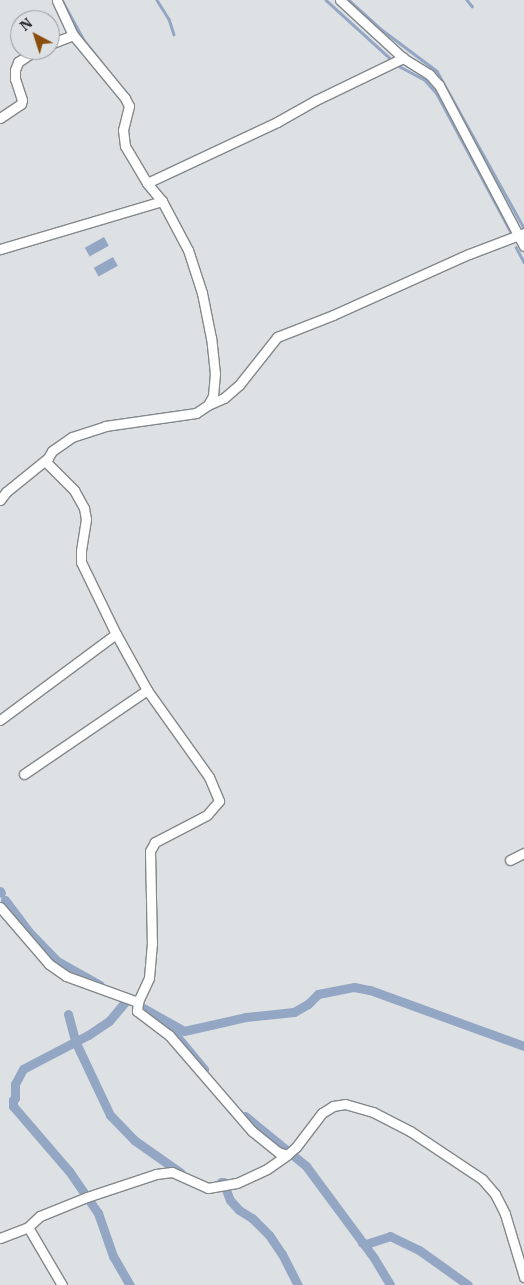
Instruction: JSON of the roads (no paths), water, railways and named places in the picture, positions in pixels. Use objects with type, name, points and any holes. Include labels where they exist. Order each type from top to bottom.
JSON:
[{"type":"street","points":[[57,0],[74,35],[125,98],[129,106],[123,138],[125,146],[147,184],[162,201],[188,250],[202,293],[215,374],[213,396],[208,405]]},
{"type":"street","points":[[340,0],[402,58],[430,74],[439,86],[521,234],[524,246]]},
{"type":"street","points":[[60,40],[74,35]]},
{"type":"street","points":[[147,184],[277,122],[316,100],[402,58]]},
{"type":"street","points":[[0,118],[21,104],[22,100],[14,79],[15,70],[20,60]]},
{"type":"street","points":[[0,249],[162,201]]},
{"type":"street","points":[[283,1153],[239,1117],[169,1035],[138,1013],[138,1002],[149,978],[152,943],[150,851],[155,842],[207,815],[219,801],[204,770],[147,690],[116,634],[82,562],[81,551],[86,520],[84,508],[74,490],[46,462],[52,451],[87,432],[106,426],[196,413],[224,398],[239,385],[277,337],[333,315],[469,254],[521,234]]},
{"type":"street","points":[[0,500],[6,492],[48,458]]},
{"type":"street","points":[[0,720],[116,634]]},
{"type":"street","points":[[24,774],[147,690]]},
{"type":"street","points":[[510,860],[524,853]]},
{"type":"street","points":[[0,907],[49,964],[66,976],[138,1002]]},
{"type":"street","points":[[0,1238],[28,1227],[40,1216],[156,1174],[172,1172],[208,1188],[237,1183],[277,1162],[283,1153],[296,1147],[322,1112],[334,1106],[344,1104],[373,1112],[410,1131],[482,1178],[495,1194],[505,1214],[524,1277]]},
{"type":"street","points":[[28,1227],[62,1285]]},
{"type":"water","points":[[104,237],[109,246],[90,256],[85,248]]},
{"type":"water","points":[[113,257],[118,266],[99,276],[94,268]]},
{"type":"waterway","points":[[62,0],[84,40],[117,82]]},
{"type":"waterway","points":[[157,0],[169,19],[174,34]]},
{"type":"waterway","points":[[326,0],[392,60]]},
{"type":"waterway","points":[[349,0],[381,29],[437,71],[524,228]]},
{"type":"waterway","points":[[467,0],[472,6]]},
{"type":"waterway","points":[[397,65],[425,80],[437,94],[512,234]]},
{"type":"waterway","points":[[516,247],[524,262]]},
{"type":"waterway","points":[[5,900],[28,931],[57,961],[100,985]]},
{"type":"waterway","points":[[143,1008],[184,1031],[246,1017],[294,1012],[308,1004],[318,994],[354,987],[370,990],[524,1046]]},
{"type":"waterway","points":[[125,1002],[109,1021],[88,1035],[23,1069],[15,1084],[13,1106],[69,1171],[98,1213],[113,1256],[130,1285]]},
{"type":"waterway","points":[[68,1014],[76,1043],[110,1115],[134,1140],[181,1173]]},
{"type":"waterway","points":[[169,1027],[204,1069]]},
{"type":"waterway","points":[[245,1116],[306,1166],[374,1258],[390,1285]]},
{"type":"waterway","points":[[221,1182],[223,1182],[230,1200],[239,1210],[252,1218],[269,1235],[282,1254],[298,1285]]},
{"type":"waterway","points":[[362,1243],[366,1244],[390,1236],[419,1250],[468,1285]]}]
